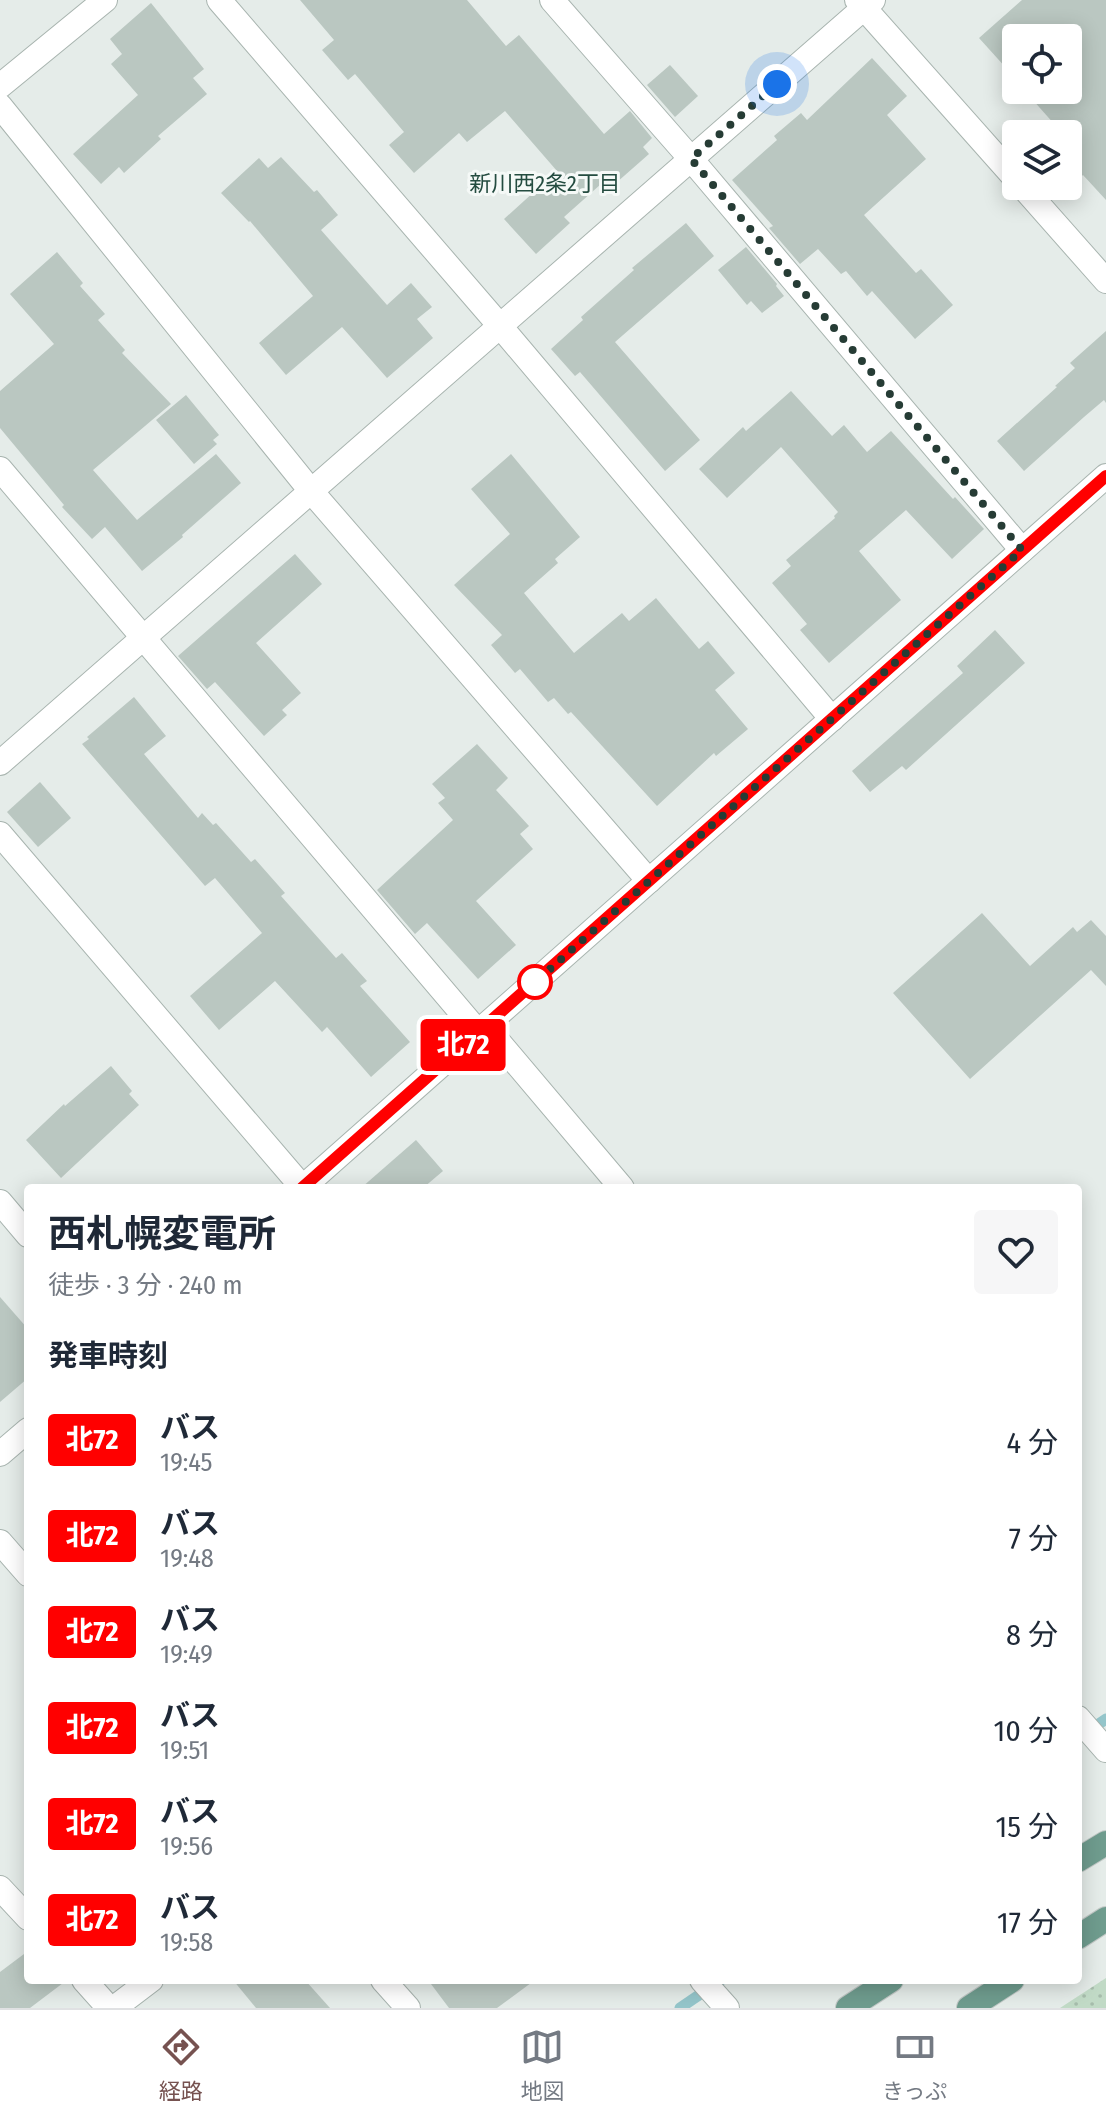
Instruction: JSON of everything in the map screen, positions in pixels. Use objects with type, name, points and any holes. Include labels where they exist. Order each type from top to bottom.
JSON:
[{"type":"main road","points":[[1082,1858],[1106,1843]]},
{"type":"main road","points":[[1082,1934],[1106,1919]]},
{"type":"main road","points":[[848,2008],[885,1984]]},
{"type":"main road","points":[[969,2008],[1006,1984]]},
{"type":"street","points":[[0,86],[105,0]]},
{"type":"street","points":[[219,0],[832,719]]},
{"type":"street","points":[[552,0],[1022,550]]},
{"type":"street","points":[[0,763],[691,159],[864,3],[1002,163]]},
{"type":"street","points":[[0,106],[311,491],[649,881]]},
{"type":"street","points":[[1034,200],[1106,281]]},
{"type":"street","points":[[0,469],[481,1029],[618,1184]]},
{"type":"street","points":[[313,1184],[481,1029],[1106,476]]},
{"type":"street","points":[[0,834],[311,1184]]},
{"type":"street","points":[[0,1202],[24,1230]]},
{"type":"street","points":[[0,1454],[24,1433]]},
{"type":"street","points":[[0,1542],[24,1569]]},
{"type":"street","points":[[1082,1723],[1106,1750]]},
{"type":"street","points":[[0,1888],[24,1914]]},
{"type":"street","points":[[88,1984],[112,2008],[145,1984]]},
{"type":"street","points":[[387,1984],[408,2008]]},
{"type":"street","points":[[706,1984],[725,2006]]},
{"type":"green space","points":[[1106,1978],[1106,2008],[1060,2008]]},
{"type":"building","points":[[300,0],[467,0],[506,46],[519,35],[604,134],[630,111],[652,138],[643,147],[649,154],[616,183],[610,176],[564,217],[570,223],[536,254],[504,219],[557,171],[505,111],[467,142],[459,133],[414,173],[389,145],[404,132],[355,74],[348,80],[322,50],[334,40]]},
{"type":"building","points":[[1022,0],[1106,0],[1106,200],[1082,176],[1082,120],[1051,120],[1036,104],[1082,104],[1082,24],[1002,24],[1002,63],[979,38]]},
{"type":"building","points":[[151,3],[204,69],[193,78],[207,94],[158,136],[161,139],[124,173],[119,167],[101,184],[73,154],[138,95],[111,64],[122,54],[110,39]]},
{"type":"building","points":[[872,58],[907,96],[887,115],[926,159],[864,215],[916,273],[921,269],[953,305],[915,339],[872,291],[867,296],[846,271],[841,274],[818,249],[800,264],[769,228],[773,226],[732,180],[777,140],[774,136],[801,113],[807,120]]},
{"type":"building","points":[[670,65],[698,96],[675,117],[647,85]]},
{"type":"building","points":[[281,157],[314,192],[317,190],[338,215],[321,230],[387,305],[411,283],[432,307],[417,319],[433,338],[387,378],[342,327],[286,375],[259,343],[313,296],[250,221],[221,193],[259,158],[268,168]]},
{"type":"building","points":[[686,223],[714,256],[615,342],[700,440],[665,471],[580,372],[575,376],[551,349],[583,320],[581,317],[634,270],[632,268]]},
{"type":"building","points":[[746,247],[784,296],[762,313],[751,301],[747,305],[718,270]]},
{"type":"building","points":[[57,252],[83,283],[80,286],[105,314],[98,320],[125,350],[122,353],[171,404],[93,470],[137,520],[216,454],[241,483],[142,571],[105,527],[92,539],[62,507],[64,505],[0,428],[0,391],[54,344],[10,294]]},
{"type":"building","points":[[1106,331],[1106,403],[1104,400],[1024,471],[997,441],[1057,387],[1075,368],[1070,363]]},
{"type":"building","points":[[791,391],[832,436],[844,425],[867,452],[891,431],[984,529],[952,559],[906,510],[859,551],[901,600],[829,663],[800,630],[807,624],[772,583],[791,566],[786,560],[838,512],[781,447],[727,498],[699,469],[743,427],[746,431]]},
{"type":"building","points":[[186,395],[219,435],[213,440],[217,444],[194,464],[156,420]]},
{"type":"building","points":[[511,454],[580,537],[555,559],[558,563],[524,593],[574,653],[622,613],[629,621],[656,598],[699,649],[708,641],[735,673],[715,690],[748,729],[716,756],[714,753],[657,806],[571,712],[568,714],[554,698],[548,702],[520,669],[515,673],[491,645],[502,635],[454,585],[510,534],[471,489]]},
{"type":"building","points":[[295,554],[322,584],[256,643],[301,693],[282,710],[287,715],[264,736],[215,682],[207,689],[178,656]]},
{"type":"building","points":[[995,630],[1025,663],[906,770],[902,766],[870,792],[852,771],[963,673],[957,666]]},
{"type":"building","points":[[134,697],[166,736],[144,754],[198,818],[202,813],[213,825],[216,823],[251,862],[255,859],[285,893],[281,896],[336,958],[342,953],[367,981],[360,986],[410,1042],[371,1077],[327,1027],[322,1032],[275,981],[219,1030],[190,996],[262,933],[215,878],[205,886],[82,744]]},
{"type":"building","points":[[477,744],[508,778],[496,790],[529,826],[520,834],[533,849],[476,901],[516,945],[478,979],[427,923],[415,934],[377,890],[453,820],[438,803],[445,798],[432,784]]},
{"type":"building","points":[[40,782],[71,818],[38,847],[7,812]]},
{"type":"building","points":[[982,913],[1030,966],[1073,927],[1077,932],[1091,920],[1106,936],[1106,986],[1091,970],[970,1079],[893,993]]},
{"type":"building","points":[[111,1066],[132,1091],[129,1094],[139,1105],[61,1178],[26,1140]]},
{"type":"building","points":[[416,1140],[443,1171],[428,1184],[366,1184]]},
{"type":"building","points":[[0,1297],[24,1324],[24,1381],[0,1402]]},
{"type":"building","points":[[24,1954],[24,1984],[62,1984],[30,2008],[0,2008],[0,1972]]},
{"type":"building","points":[[236,1984],[309,1984],[330,2008],[256,2008]]},
{"type":"building","points":[[431,1984],[530,1984],[497,2008],[449,2008]]},
{"type":"waterway","points":[[1082,1735],[1106,1719]]},
{"type":"waterway","points":[[680,2008],[715,1984]]},
{"type":"bus line","name":"北72","points":[[307,1184],[1106,476]]},
{"type":"district","name":"新川西2条2丁目","points":[[545,183]]},
{"type":"route","points":[[535,982],[532,985],[1022,550],[691,159],[777,84]]}]
